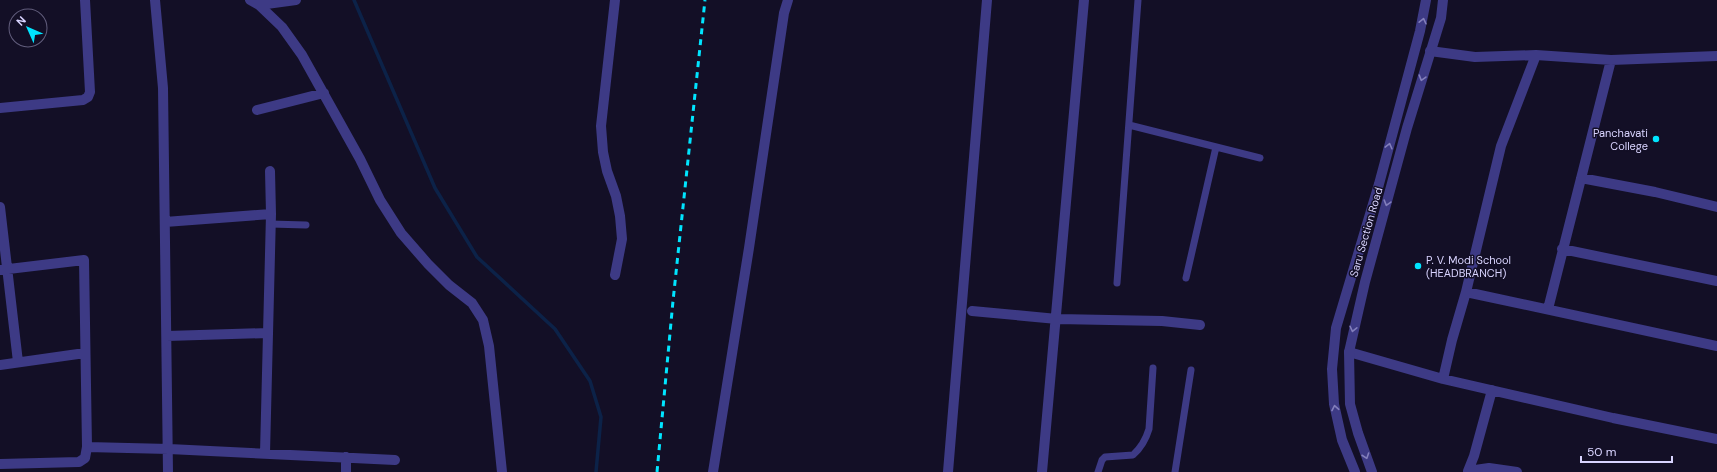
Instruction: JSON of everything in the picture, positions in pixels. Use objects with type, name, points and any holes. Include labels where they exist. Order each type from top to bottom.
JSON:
[{"type":"street","points":[[0,108],[83,100],[88,97],[90,92],[85,0]]},
{"type":"street","points":[[155,0],[163,88],[169,448],[168,472]]},
{"type":"street","points":[[255,2],[295,0]]},
{"type":"street","points":[[615,0],[601,126],[604,158],[620,216],[622,239],[615,275]]},
{"type":"street","points":[[713,472],[750,241],[784,13],[788,0]]},
{"type":"street","points":[[948,472],[987,0]]},
{"type":"street","points":[[1042,472],[1057,319],[1084,0]]},
{"type":"street","name":"Saru Section Road","points":[[1354,472],[1342,440],[1334,404],[1332,369],[1336,328],[1379,184],[1420,31],[1426,0]]},
{"type":"street","name":"Saru Section Road","points":[[1372,472],[1358,433],[1350,404],[1349,352],[1365,282],[1440,18],[1443,0]]},
{"type":"street","points":[[255,2],[282,27],[302,55],[324,93],[380,200],[401,233],[449,285],[472,303],[483,320],[489,346],[502,472]]},
{"type":"street","points":[[1430,51],[1476,57],[1536,55],[1611,60],[1717,56]]},
{"type":"street","points":[[1443,379],[1466,292],[1501,146],[1536,55]]},
{"type":"street","points":[[1548,309],[1611,60]]},
{"type":"street","points":[[257,110],[324,93]]},
{"type":"street","points":[[265,453],[270,171]]},
{"type":"street","points":[[1581,178],[1655,192],[1717,207]]},
{"type":"street","points":[[0,207],[4,270],[18,362]]},
{"type":"street","points":[[165,222],[270,219]]},
{"type":"street","points":[[1562,249],[1717,281]]},
{"type":"street","points":[[2,467],[29,468],[79,462],[85,458],[87,447],[84,260],[4,270]]},
{"type":"street","points":[[1466,292],[1717,346]]},
{"type":"street","points":[[972,311],[1057,319],[1162,321],[1200,325]]},
{"type":"street","points":[[167,336],[268,333]]},
{"type":"street","points":[[1349,352],[1443,379],[1614,418],[1717,439]]},
{"type":"street","points":[[0,365],[85,353]]},
{"type":"street","points":[[1492,390],[1474,456],[1468,471],[1489,468],[1517,472]]},
{"type":"street","points":[[87,447],[169,448],[395,460]]},
{"type":"street","points":[[346,457],[346,472]]},
{"type":"lane","points":[[1117,283],[1138,0]]},
{"type":"lane","points":[[1129,125],[1260,158]]},
{"type":"lane","points":[[1186,278],[1216,147]]},
{"type":"lane","points":[[270,219],[306,225]]},
{"type":"lane","points":[[1098,472],[1102,460],[1105,457],[1133,455],[1142,446],[1149,428],[1153,368]]},
{"type":"lane","points":[[1175,472],[1190,370]]},
{"type":"waterway","points":[[354,0],[435,188],[477,257],[555,329],[590,381],[601,417],[596,472]]},
{"type":"railway","points":[[657,472],[673,301],[705,0]]},
{"type":"place","name":"Panchavati College","points":[[1656,139]]},
{"type":"place","name":"P. V. Modi School (HEADBRANCH)","points":[[1418,266]]}]
